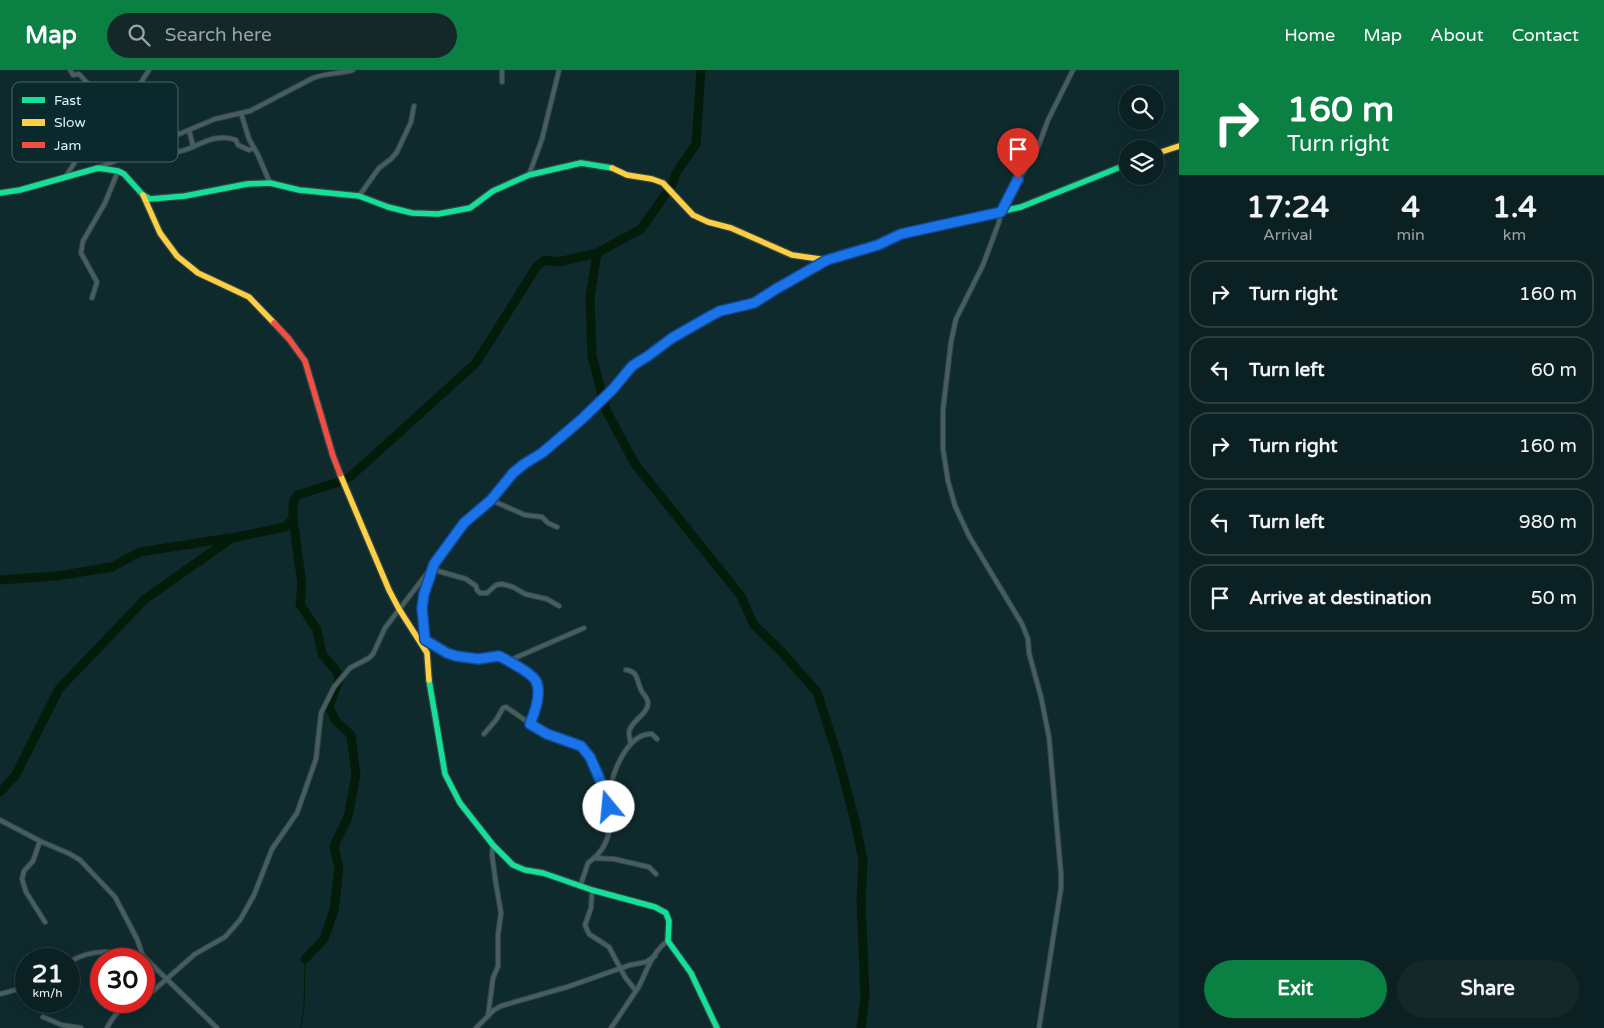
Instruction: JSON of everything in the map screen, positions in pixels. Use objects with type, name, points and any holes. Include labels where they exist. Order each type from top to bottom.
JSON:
[{"type":"street","points":[[70,70],[73,75],[79,74],[87,82]]},
{"type":"street","points":[[141,82],[149,70]]},
{"type":"street","points":[[178,135],[215,119],[250,111],[321,75],[341,74],[353,70]]},
{"type":"street","points":[[502,70],[502,82]]},
{"type":"street","points":[[529,175],[542,139],[559,70]]},
{"type":"street","points":[[1039,1028],[1060,888],[1060,861],[1049,738],[1028,639],[1022,624],[969,536],[955,506],[948,481],[942,435],[943,410],[953,329],[961,308],[983,264],[1001,212],[1018,179],[1037,150],[1048,120],[1073,70]]},
{"type":"street","points":[[359,196],[379,168],[391,160],[397,152],[411,122],[414,106]]},
{"type":"street","points":[[241,113],[249,139],[270,183]]},
{"type":"street","points":[[189,130],[193,146]]},
{"type":"street","points":[[178,152],[212,138],[229,138],[236,140],[238,145],[249,150],[254,148]]},
{"type":"street","points":[[1164,151],[1179,146]]},
{"type":"street","points":[[65,178],[75,162]]},
{"type":"street","points":[[0,194],[65,178],[112,162]]},
{"type":"street","points":[[143,195],[150,199],[169,198],[247,184],[270,183],[299,190],[359,196],[388,207],[412,213],[438,214],[470,208],[493,191],[529,175],[581,163],[605,166],[627,175],[652,178],[667,186],[698,219],[731,228],[792,255],[827,260]]},
{"type":"street","points":[[98,168],[118,171],[130,179],[143,195],[160,233],[177,256],[198,274],[248,297],[261,308],[298,349],[305,361],[339,472],[355,512],[389,590],[427,653]]},
{"type":"street","points":[[155,988],[195,954],[225,937],[248,908],[272,849],[293,821],[302,800],[316,760],[321,712],[342,676],[350,668],[364,662],[373,654],[382,634],[399,609],[464,523],[491,500],[513,473],[542,453],[582,419],[613,389],[632,366],[672,338],[707,318],[720,311],[754,303],[827,260],[878,245],[901,234],[1001,212],[1037,201],[1119,168]]},
{"type":"street","points":[[92,298],[97,282],[81,253],[83,241],[105,204],[118,171]]},
{"type":"street","points":[[491,500],[525,515],[542,517],[548,524],[557,527]]},
{"type":"street","points":[[434,564],[438,571],[466,579],[476,586],[480,593],[487,593],[496,585],[502,584],[513,586],[525,594],[546,599],[559,606]]},
{"type":"street","points":[[434,564],[424,594],[422,608],[431,699],[445,774],[460,803],[504,858],[518,868],[544,873],[580,887],[663,910],[669,917],[668,941],[691,973],[717,1028]]},
{"type":"street","points":[[508,661],[584,628]]},
{"type":"street","points":[[425,640],[456,656],[478,659],[499,656],[535,679],[538,686],[537,697],[530,724]]},
{"type":"street","points":[[626,670],[631,670],[637,676],[641,690],[648,699],[646,710],[632,725],[629,733],[631,744]]},
{"type":"street","points":[[484,734],[503,708],[506,707],[547,734],[581,746],[590,757],[604,789],[609,807],[610,832],[600,853],[588,864],[580,887]]},
{"type":"street","points":[[609,807],[614,776],[631,744],[646,733],[652,734],[657,739]]},
{"type":"street","points":[[0,820],[35,837],[40,842],[80,860],[115,897],[140,948]]},
{"type":"street","points":[[40,842],[32,861],[24,871],[22,879],[26,892],[45,922]]},
{"type":"street","points":[[488,1016],[493,978],[498,966],[498,935],[501,913],[492,854],[493,845]]},
{"type":"street","points":[[594,858],[649,867],[656,874]]},
{"type":"street","points":[[592,890],[591,908],[585,926],[589,934],[609,947],[620,968],[636,991]]},
{"type":"street","points":[[611,1028],[636,991],[655,956],[663,944],[668,941]]},
{"type":"street","points":[[476,1028],[500,1006],[567,987],[620,968],[646,962],[655,956]]},
{"type":"street","points":[[155,969],[167,978],[216,1028]]},
{"type":"street","points":[[0,994],[15,990]]},
{"type":"street","points":[[107,1028],[116,1013]]},
{"type":"street","points":[[44,1017],[62,1025],[81,1028]]},
{"type":"waterway","points":[[672,185],[676,173],[696,144],[701,70]]},
{"type":"waterway","points":[[0,792],[15,776],[59,689],[145,599],[232,538],[285,527],[293,519],[293,503],[297,495],[339,482],[351,476],[476,363],[537,266],[545,260],[558,262],[597,253],[641,229],[667,192]]},
{"type":"waterway","points":[[597,253],[590,297],[592,356],[606,410],[635,464],[741,596],[754,625],[781,651],[817,692],[838,757],[863,860],[861,902],[865,996],[861,1028]]},
{"type":"waterway","points":[[293,519],[302,584],[300,604],[317,630],[322,654],[338,673],[339,680],[329,707],[336,721],[351,735],[356,775],[348,817],[334,846],[339,869],[334,910],[324,939],[305,959]]},
{"type":"waterway","points":[[0,580],[57,576],[112,567],[140,552],[229,538]]},
{"type":"waterway","points":[[301,1028],[304,1008],[305,959]]},
{"type":"traffic: fast","points":[[0,193],[20,190],[98,168],[118,171],[124,174],[143,195],[150,199],[185,196],[247,184],[270,183],[299,190],[359,196],[388,207],[412,213],[438,214],[470,208],[493,191],[529,175],[581,163],[612,168]]},
{"type":"traffic: fast","points":[[886,241],[901,234],[1021,207],[1119,168]]},
{"type":"traffic: fast","points":[[429,680],[445,774],[460,803],[493,845],[513,865],[525,870],[543,873],[592,890],[655,907],[666,913],[669,921],[668,941],[691,973],[717,1028]]},
{"type":"traffic: slow","points":[[1164,151],[1179,146]]},
{"type":"traffic: slow","points":[[612,168],[627,175],[652,179],[663,183],[693,215],[708,222],[731,228],[792,255],[827,260],[886,241]]},
{"type":"traffic: slow","points":[[143,195],[160,233],[177,256],[198,273],[249,297],[274,323]]},
{"type":"traffic: slow","points":[[340,474],[389,590],[427,653],[429,680]]},
{"type":"traffic: jam","points":[[274,323],[289,339],[305,361],[340,474]]},
{"type":"route","points":[[609,807],[604,789],[590,757],[581,746],[547,734],[530,724],[537,697],[538,686],[535,679],[499,656],[492,656],[486,659],[456,656],[425,640],[422,608],[424,594],[434,564],[464,523],[498,493],[513,473],[542,453],[582,419],[613,389],[632,366],[672,338],[720,311],[754,303],[827,260],[878,245],[901,234],[1001,212],[1018,179]]}]
